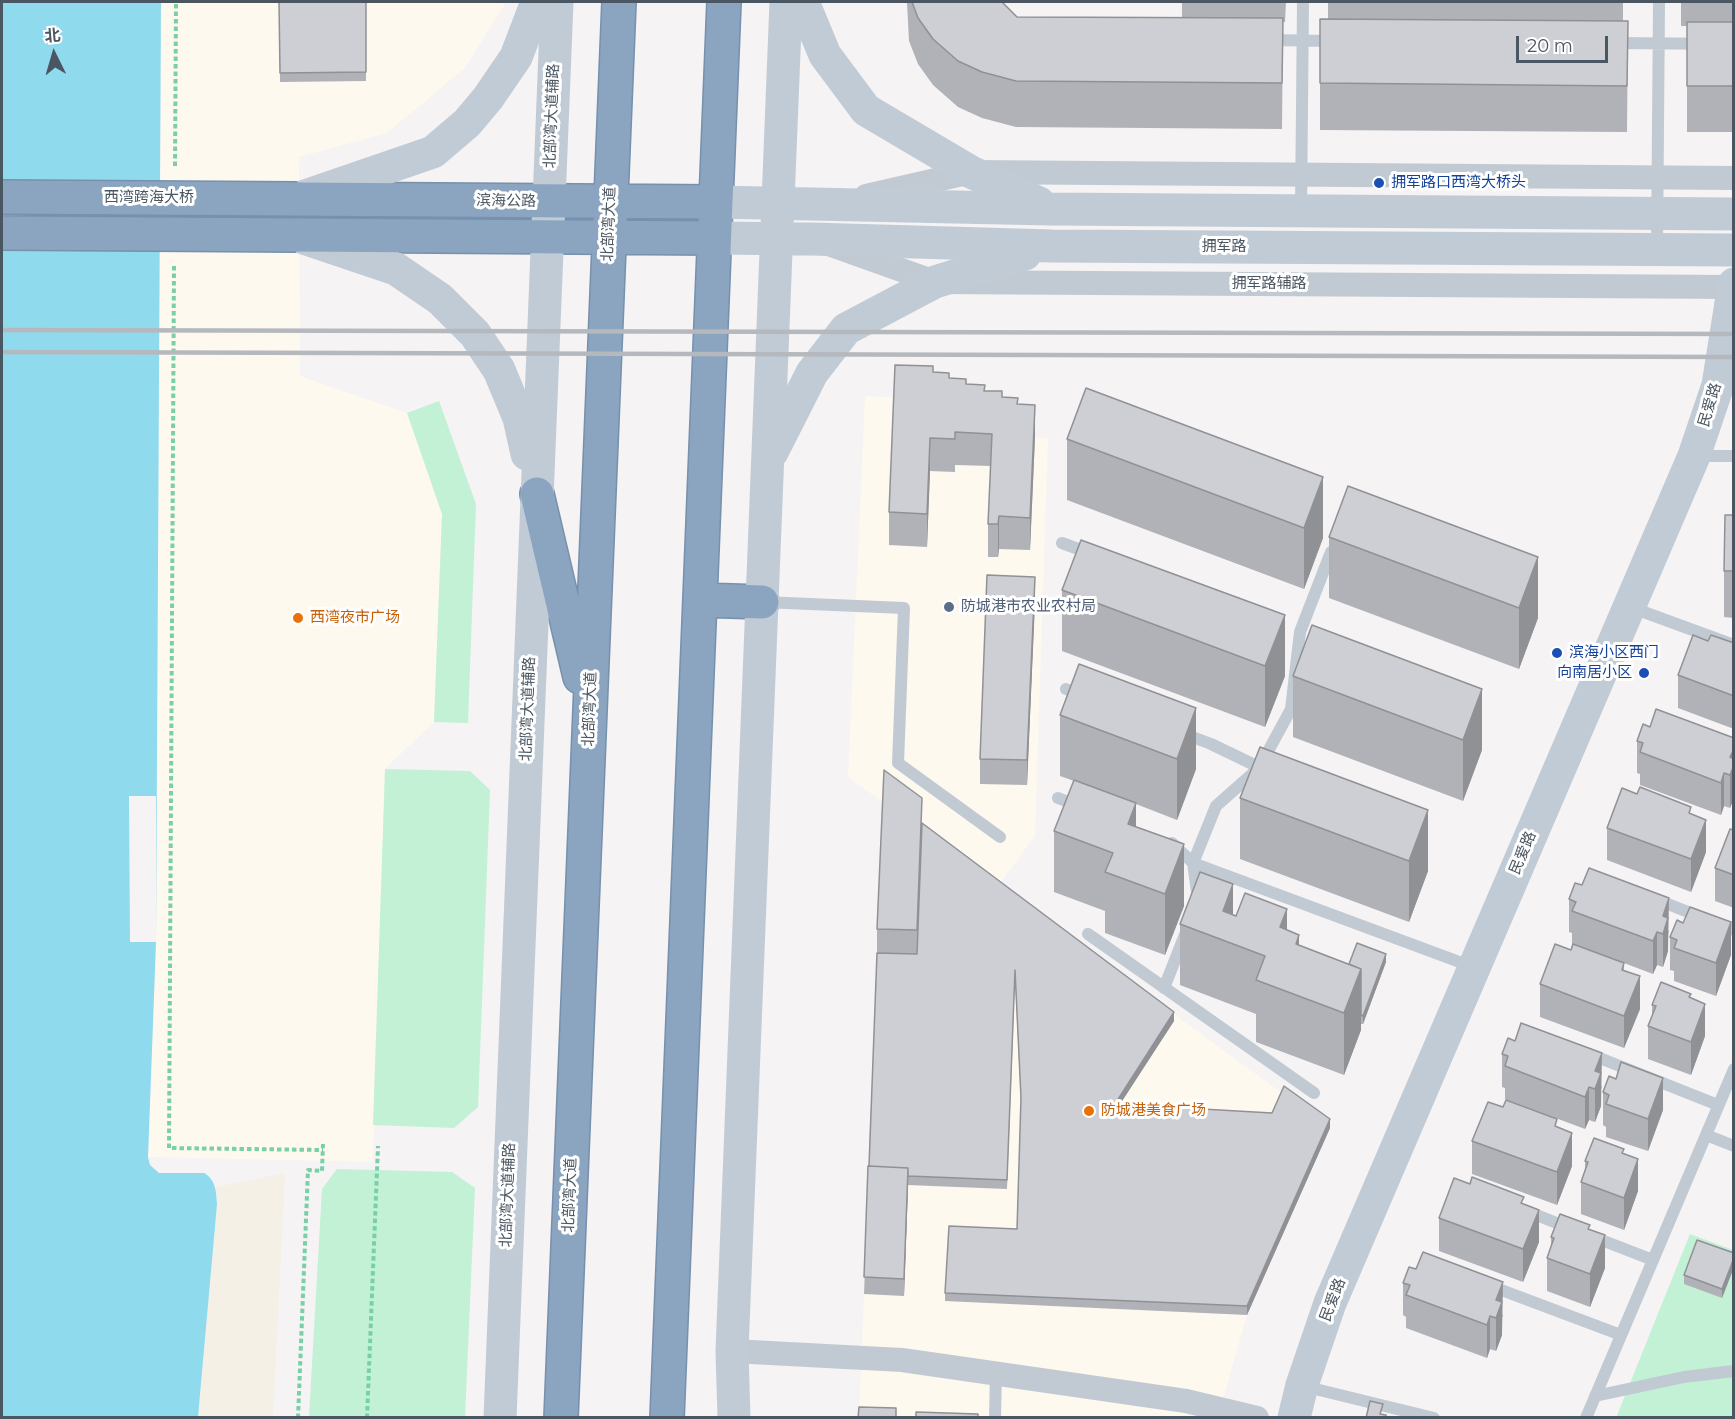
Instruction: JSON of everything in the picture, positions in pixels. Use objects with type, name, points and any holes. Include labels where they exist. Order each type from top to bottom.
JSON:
[{"type":"highway","name":"北部湾大道","points":[[561,1418],[619,2]]},
{"type":"highway","points":[[667,1418],[724,2]]},
{"type":"highway","name":"西湾跨海大桥","points":[[2,197],[297,199]]},
{"type":"highway","name":"滨海公路","points":[[297,199],[716,202]]},
{"type":"highway","points":[[2,233],[714,238]]},
{"type":"highway","points":[[537,494],[589,716]]},
{"type":"highway","points":[[700,600],[762,602]]},
{"type":"main road","points":[[297,199],[433,152],[466,123],[516,57],[537,2]]},
{"type":"main road","name":"北部湾大道辅路","points":[[500,1418],[557,2]]},
{"type":"main road","points":[[734,1418],[732,1351],[786,2]]},
{"type":"main road","points":[[803,2],[825,55],[866,110],[970,172],[1051,209]]},
{"type":"main road","points":[[716,202],[1051,209],[1734,214]]},
{"type":"main road","points":[[296,236],[396,269],[440,299],[475,334],[499,370],[519,418],[537,494]]},
{"type":"main road","name":"拥军路","points":[[714,238],[1052,246],[1734,250]]},
{"type":"main road","points":[[767,462],[812,373],[846,329],[935,282],[1052,246]]},
{"type":"main road","name":"民爱路","points":[[1294,1418],[1302,1385],[1330,1303],[1694,456],[1718,385],[1733,286]]},
{"type":"street","points":[[834,203],[970,172],[1734,178]]},
{"type":"street","name":"拥军路辅路","points":[[812,239],[935,282],[1733,286]]},
{"type":"street","points":[[732,1351],[903,1360],[1186,1401],[1257,1418]]},
{"type":"lane","points":[[1301,211],[1303,2]]},
{"type":"lane","points":[[1658,250],[1659,2]]},
{"type":"lane","points":[[1256,40],[1350,41]]},
{"type":"lane","points":[[1599,43],[1734,44]]},
{"type":"lane","points":[[1694,456],[1734,456]]},
{"type":"lane","points":[[1062,543],[1106,559]]},
{"type":"lane","points":[[1164,988],[1198,903],[1193,863],[1216,806],[1259,768],[1291,709],[1300,632],[1331,552]]},
{"type":"lane","points":[[762,602],[904,608],[898,763],[1000,837]]},
{"type":"lane","points":[[1629,607],[1734,645]]},
{"type":"lane","points":[[1066,689],[1099,702]]},
{"type":"lane","points":[[1167,727],[1212,744],[1280,776]]},
{"type":"lane","points":[[1058,798],[1091,811]]},
{"type":"lane","points":[[1157,836],[1168,840],[1193,863],[1474,968]]},
{"type":"lane","points":[[1639,893],[1734,930]]},
{"type":"lane","points":[[1088,934],[1314,1093]]},
{"type":"lane","points":[[1577,1049],[1718,1105]]},
{"type":"lane","points":[[1586,1418],[1734,1069]]},
{"type":"lane","points":[[1706,1135],[1734,1146]]},
{"type":"lane","points":[[1515,1207],[1653,1260]]},
{"type":"lane","points":[[1475,1281],[1621,1335]]},
{"type":"lane","points":[[1595,1396],[1684,1377],[1734,1371]]},
{"type":"lane","points":[[995,1418],[996,1372]]},
{"type":"lane","points":[[1302,1385],[1434,1418]]},
{"type":"path","points":[[175,169],[176,2]]},
{"type":"path","points":[[174,264],[168,1148],[322,1150]]},
{"type":"path","points":[[298,1418],[308,1170],[322,1171],[322,1144]]},
{"type":"path","points":[[367,1418],[378,1146]]},
{"type":"shaded area","name":"西湾夜市广场","points":[[161,2],[506,2],[465,68],[387,133],[299,157],[300,376],[407,413],[442,514],[434,722],[385,769],[373,1162],[148,1157],[156,942]]},
{"type":"shaded area","name":"防城港美食广场","points":[[865,396],[933,399],[1018,436],[1048,438],[1035,836],[998,886],[1330,1128],[1247,1315],[1218,1417],[859,1417],[884,803],[848,777]]},
{"type":"green space","points":[[439,401],[476,504],[468,723],[434,722],[442,514],[407,413]]},
{"type":"green space","points":[[385,769],[470,771],[490,790],[478,1107],[454,1128],[373,1125]]},
{"type":"green space","points":[[337,1169],[452,1172],[475,1188],[465,1417],[309,1417],[322,1189]]},
{"type":"green space","points":[[1690,1234],[1733,1250],[1733,1417],[1616,1418]]},
{"type":"sand","points":[[285,1173],[273,1417],[198,1418],[217,1204],[216,1187]]},
{"type":"water","points":[[2,2],[161,2],[156,942],[148,1157],[150,1165],[159,1173],[204,1173],[211,1179],[216,1190],[217,1204],[198,1417],[2,1418]]},
{"type":"pier","points":[[129,796],[156,796],[156,942],[130,942]]},
{"type":"building","points":[[279,2],[366,2],[366,72],[280,73]]},
{"type":"building","points":[[912,2],[1002,2],[1017,17],[1283,18],[1282,83],[1016,81],[982,72],[958,61],[933,39],[918,18]]},
{"type":"building","points":[[1320,19],[1628,21],[1627,86],[1320,83]]},
{"type":"building","points":[[1687,22],[1734,22],[1734,86],[1687,86]]},
{"type":"building","points":[[895,365],[933,366],[933,372],[949,373],[949,378],[966,379],[966,384],[985,385],[984,391],[1002,391],[1002,397],[1018,398],[1017,404],[1035,405],[1030,518],[999,516],[998,524],[988,524],[992,434],[955,432],[955,439],[930,438],[927,514],[889,512]]},
{"type":"building","points":[[1086,388],[1323,477],[1304,528],[1067,439]]},
{"type":"building","points":[[1348,486],[1538,557],[1519,608],[1329,537]]},
{"type":"building","points":[[1725,515],[1734,515],[1734,571],[1724,571]]},
{"type":"building","points":[[1081,540],[1285,615],[1265,666],[1062,590]]},
{"type":"building","points":[[987,575],[1035,577],[1027,760],[980,759]]},
{"type":"building","points":[[1312,625],[1482,689],[1463,740],[1293,676]]},
{"type":"building","points":[[1693,635],[1708,641],[1711,635],[1734,643],[1734,696],[1678,675]]},
{"type":"building","points":[[1079,664],[1196,708],[1177,759],[1060,715]]},
{"type":"building","points":[[1656,709],[1734,738],[1734,749],[1730,757],[1734,759],[1734,765],[1730,775],[1724,773],[1721,783],[1640,752],[1643,743],[1637,741],[1643,724],[1650,727]]},
{"type":"building","points":[[1260,747],[1428,810],[1409,861],[1240,798]]},
{"type":"building","points":[[884,770],[922,798],[917,930],[877,929]]},
{"type":"building","points":[[1074,780],[1136,803],[1128,824],[1184,844],[1165,894],[1105,872],[1113,853],[1054,831]]},
{"type":"building","points":[[1640,787],[1691,807],[1689,813],[1706,820],[1691,859],[1607,828],[1622,788],[1637,794]]},
{"type":"building","name":"防城港美食广场","points":[[922,823],[1174,1012],[1115,1104],[1272,1113],[1284,1086],[1330,1119],[1247,1306],[945,1293],[949,1226],[1017,1229],[1021,1098],[1015,970],[1007,1180],[908,1176],[908,1168],[869,1166],[877,953],[917,954]]},
{"type":"building","points":[[1730,829],[1734,830],[1734,875],[1715,868]]},
{"type":"building","points":[[1589,868],[1669,898],[1663,916],[1668,918],[1663,934],[1657,932],[1653,941],[1572,911],[1576,902],[1569,899],[1575,883],[1582,885]]},
{"type":"building","points":[[1200,872],[1233,884],[1223,911],[1236,916],[1245,893],[1287,909],[1280,927],[1299,935],[1296,944],[1361,969],[1344,1013],[1256,980],[1265,956],[1180,924]]},
{"type":"building","points":[[1690,907],[1731,922],[1716,963],[1674,948],[1677,940],[1670,937],[1677,920],[1683,923]]},
{"type":"building","points":[[1357,943],[1386,954],[1363,1016],[1361,1015],[1361,969],[1349,964]]},
{"type":"building","points":[[1555,944],[1571,950],[1573,944],[1624,963],[1622,970],[1640,976],[1624,1016],[1540,984]]},
{"type":"building","points":[[1661,982],[1691,994],[1689,997],[1705,1004],[1691,1042],[1648,1026],[1656,1006],[1652,1005]]},
{"type":"building","points":[[1521,1023],[1602,1053],[1595,1071],[1601,1073],[1595,1089],[1589,1087],[1585,1097],[1505,1066],[1508,1056],[1502,1054],[1508,1038],[1515,1041]]},
{"type":"building","points":[[1621,1062],[1663,1078],[1648,1119],[1606,1104],[1609,1095],[1603,1092],[1609,1076],[1616,1079]]},
{"type":"building","points":[[1506,1100],[1557,1119],[1555,1126],[1572,1133],[1557,1172],[1472,1141],[1488,1102],[1503,1107]]},
{"type":"building","points":[[1594,1138],[1624,1149],[1622,1153],[1638,1159],[1624,1198],[1581,1182],[1588,1162],[1585,1161]]},
{"type":"building","points":[[868,1166],[908,1168],[904,1279],[864,1277]]},
{"type":"building","points":[[1472,1177],[1524,1197],[1521,1203],[1539,1210],[1523,1249],[1439,1218],[1454,1178],[1470,1184]]},
{"type":"building","points":[[1560,1214],[1590,1225],[1588,1229],[1605,1235],[1590,1274],[1547,1258],[1554,1238],[1551,1237]]},
{"type":"building","points":[[1697,1240],[1734,1253],[1722,1289],[1684,1275]]},
{"type":"building","points":[[1423,1252],[1503,1282],[1496,1300],[1502,1302],[1496,1318],[1490,1316],[1487,1325],[1406,1295],[1410,1285],[1403,1283],[1409,1267],[1416,1269]]},
{"type":"building","points":[[1370,1401],[1383,1404],[1380,1414],[1386,1415],[1386,1418],[1366,1418]]},
{"type":"building","points":[[859,1407],[896,1408],[896,1418],[858,1418]]},
{"type":"building","points":[[916,1412],[978,1414],[978,1418],[916,1418]]},
{"type":"railway","points":[[2,330],[1734,334]]},
{"type":"railway","points":[[2,352],[1734,357]]},
{"type":"place","name":"拥军路口西湾大桥头","points":[[1379,183]]},
{"type":"place","name":"防城港市农业农村局","points":[[949,607]]},
{"type":"place","name":"西湾夜市广场","points":[[298,618]]},
{"type":"place","name":"滨海小区西门","points":[[1557,653]]},
{"type":"place","name":"向南居小区","points":[[1644,673]]},
{"type":"place","name":"防城港美食广场","points":[[1089,1111]]}]
